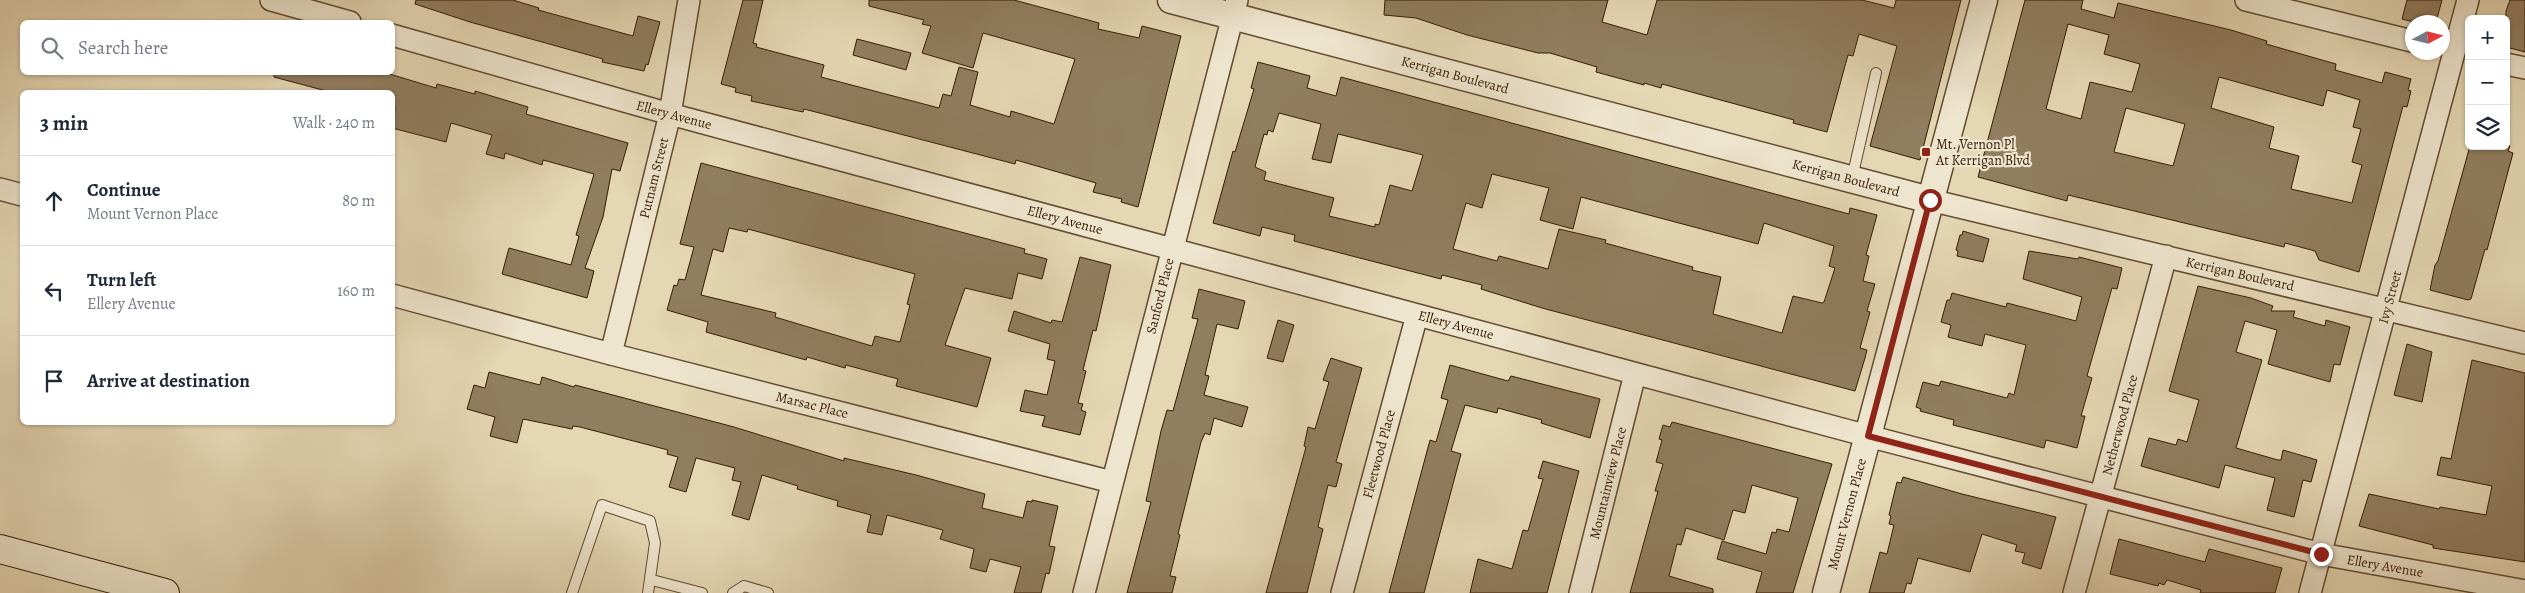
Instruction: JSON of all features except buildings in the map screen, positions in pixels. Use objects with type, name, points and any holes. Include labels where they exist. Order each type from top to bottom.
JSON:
[{"type":"main road","points":[[0,549],[165,593]]},
{"type":"street","points":[[271,0],[343,20]]},
{"type":"street","name":"Putnam Street","points":[[611,354],[670,114],[689,0]]},
{"type":"street","name":"Kerrigan Boulevard","points":[[1170,0],[1235,8],[1930,200],[2525,343]]},
{"type":"street","name":"Mount Vernon Place","points":[[1826,593],[1984,0]]},
{"type":"street","points":[[2246,0],[2405,39]]},
{"type":"street","name":"Ivy Street","points":[[2310,593],[2468,0]]},
{"type":"street","name":"Sanford Place","points":[[1084,593],[1235,8]]},
{"type":"street","name":"Ellery Avenue","points":[[395,36],[670,114],[2100,497],[2321,554],[2525,591]]},
{"type":"street","points":[[2510,65],[2525,68]]},
{"type":"street","points":[[0,188],[20,194]]},
{"type":"street","name":"Netherwood Place","points":[[2074,593],[2166,256]]},
{"type":"street","name":"Marsac Place","points":[[395,296],[611,354],[1112,482]]},
{"type":"street","name":"Fleetwood Place","points":[[1342,593],[1416,315]]},
{"type":"street","name":"Mountainview Place","points":[[1580,593],[1635,374]]},
{"type":"lane","points":[[1852,179],[1876,73]]},
{"type":"lane","points":[[572,593],[602,505],[650,521],[655,543],[652,580],[648,593]]},
{"type":"lane","points":[[652,580],[702,593]]},
{"type":"lane","points":[[733,593],[744,586],[768,593]]},
{"type":"place","name":"Mt. Vernon Pl At Kerrigan Blvd","points":[[1926,152]]},
{"type":"route","points":[[1930,200],[1868,436],[2321,554]]}]
